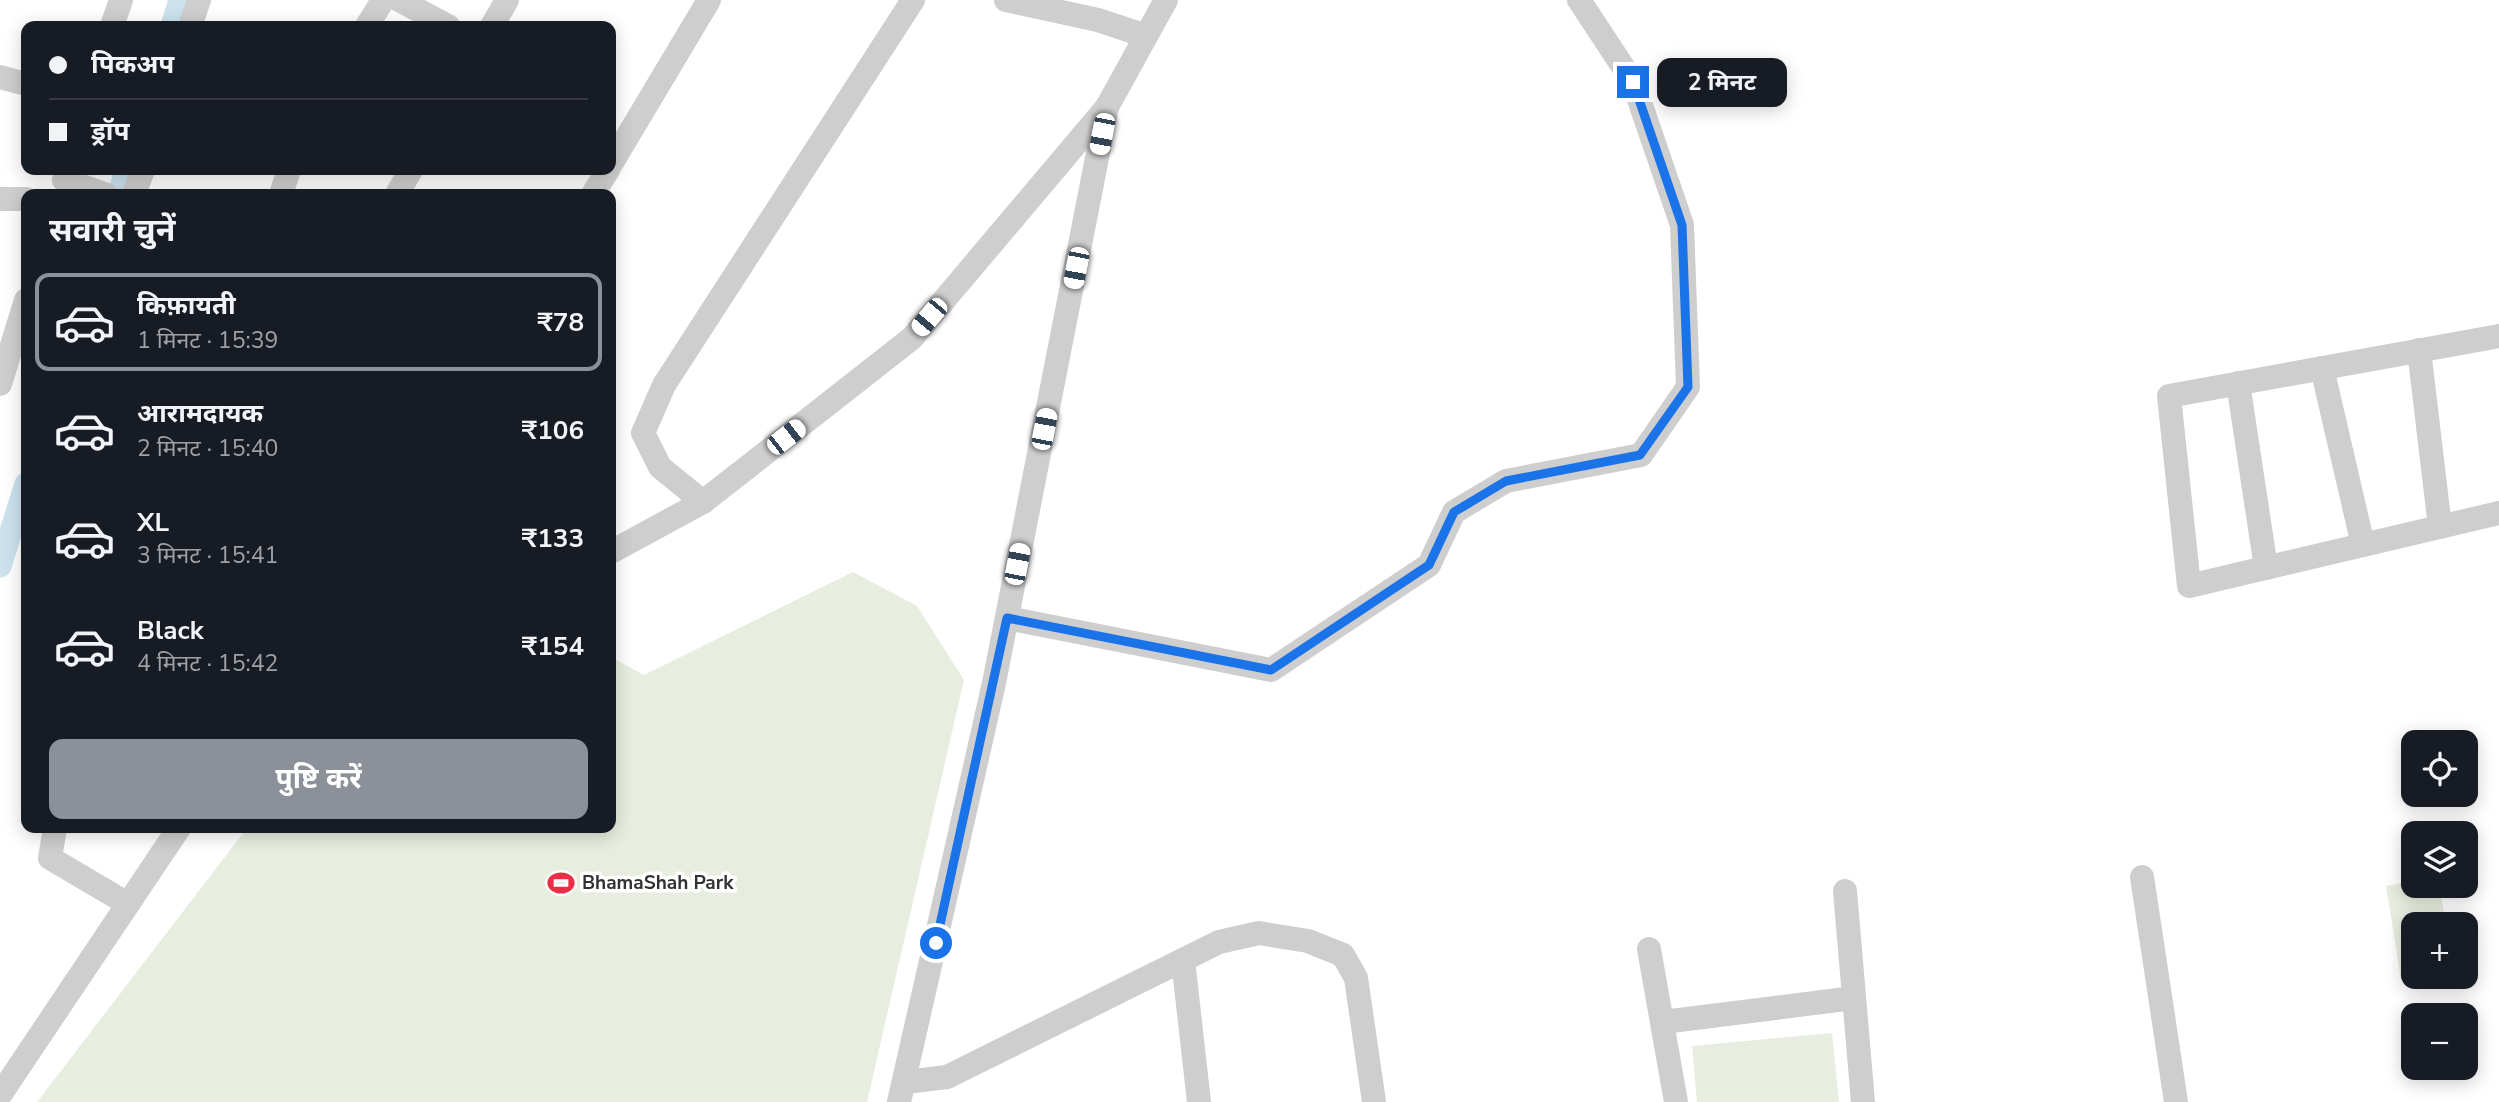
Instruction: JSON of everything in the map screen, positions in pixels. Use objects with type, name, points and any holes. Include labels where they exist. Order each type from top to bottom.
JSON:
[{"type":"street","points":[[114,21],[121,0]]},
{"type":"street","points":[[192,21],[199,0]]},
{"type":"street","points":[[370,21],[383,0]]},
{"type":"street","points":[[399,0],[439,21]]},
{"type":"street","points":[[495,21],[507,0]]},
{"type":"street","points":[[703,502],[660,467],[643,433],[664,385],[913,0]]},
{"type":"street","points":[[1006,0],[1098,20],[1146,36]]},
{"type":"street","points":[[616,549],[703,502],[912,338],[1107,107],[1166,0]]},
{"type":"street","points":[[1007,618],[1271,670],[1429,565],[1454,512],[1506,481],[1640,455],[1688,387],[1682,225],[1633,82],[1579,0]]},
{"type":"street","points":[[616,155],[699,3]]},
{"type":"street","points":[[0,77],[21,83]]},
{"type":"street","points":[[902,1092],[1007,618],[1107,107]]},
{"type":"street","points":[[64,181],[89,189]]},
{"type":"street","points":[[0,199],[21,199]]},
{"type":"street","points":[[0,384],[21,316]]},
{"type":"street","points":[[2499,336],[2169,396],[2189,586],[2499,513]]},
{"type":"street","points":[[2419,350],[2440,527]]},
{"type":"street","points":[[2322,368],[2363,545]]},
{"type":"street","points":[[2238,383],[2266,568]]},
{"type":"street","points":[[54,833],[50,858],[128,904]]},
{"type":"street","points":[[0,1095],[176,833]]},
{"type":"street","points":[[2142,877],[2176,1102]]},
{"type":"street","points":[[1845,891],[1863,1102]]},
{"type":"street","points":[[902,1092],[947,1077],[1219,942],[1259,933],[1308,941],[1343,955],[1356,978],[1374,1102]]},
{"type":"street","points":[[1649,949],[1676,1102]]},
{"type":"street","points":[[1183,960],[1199,1102]]},
{"type":"street","points":[[1663,1022],[1854,998]]},
{"type":"green space","name":"BhamaShah Park","points":[[853,572],[917,606],[964,680],[867,1102],[37,1102],[243,833],[616,833],[616,660],[644,675]]},
{"type":"green space","points":[[2401,883],[2401,898],[2441,898],[2444,912],[2401,912],[2401,979],[2386,886]]},
{"type":"green space","points":[[1832,1033],[1839,1102],[1697,1102],[1692,1046]]},
{"type":"waterway","points":[[174,21],[180,0]]},
{"type":"waterway","points":[[120,189],[125,175]]},
{"type":"waterway","points":[[0,566],[21,500]]},
{"type":"place","name":"BhamaShah Park","points":[[561,883]]},
{"type":"route","points":[[936,943],[1007,618],[1271,670],[1429,565],[1454,512],[1506,481],[1564,472],[1640,455],[1688,387],[1682,225],[1633,82]]}]
